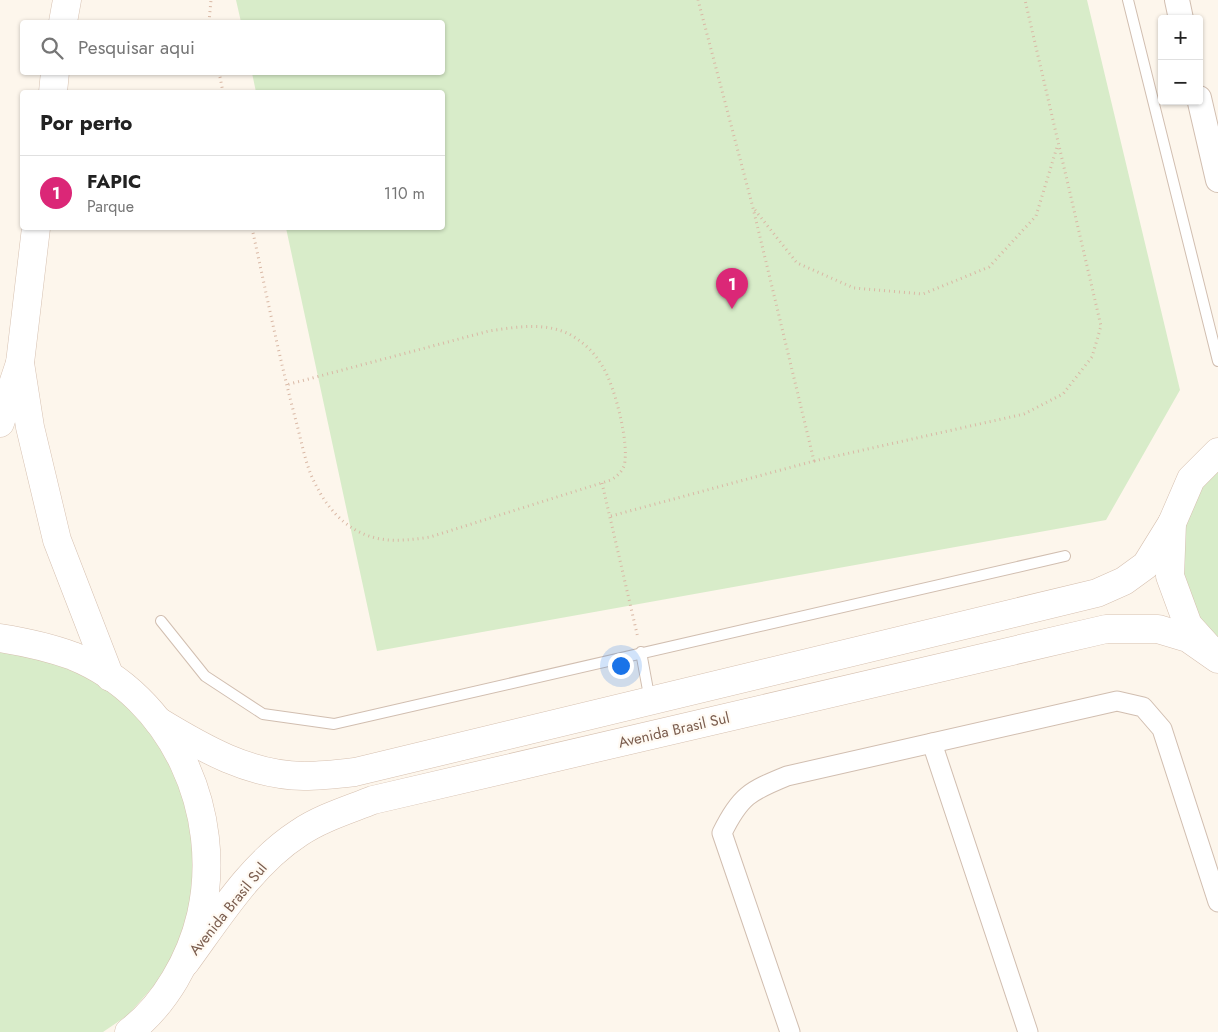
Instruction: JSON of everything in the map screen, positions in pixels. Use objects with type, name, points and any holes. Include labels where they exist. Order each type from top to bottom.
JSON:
[{"type":"main road","points":[[63,20],[67,0]]},
{"type":"main road","points":[[52,90],[55,75]]},
{"type":"main road","points":[[0,423],[20,363],[36,230]]},
{"type":"main road","points":[[20,363],[32,436],[57,540],[110,677]]},
{"type":"main road","points":[[158,721],[201,748],[249,768],[304,776],[355,772],[650,703],[1097,593],[1124,580],[1146,564],[1172,523],[1191,479],[1218,452]]},
{"type":"main road","points":[[1172,523],[1170,576],[1188,625],[1218,658]]},
{"type":"main road","name":"Avenida Brasil Sul","points":[[184,962],[245,884],[280,848],[314,824],[373,800],[1106,629],[1158,629],[1188,638],[1218,658]]},
{"type":"main road","points":[[0,638],[37,644],[75,657],[110,677],[138,700],[158,721],[178,751],[194,785],[205,829],[208,856],[206,893],[198,929],[184,962],[141,1032]]},
{"type":"main road","points":[[129,1032],[161,1000]]},
{"type":"street","points":[[1177,0],[1180,15]]},
{"type":"street","points":[[1201,105],[1218,180]]},
{"type":"street","points":[[790,1032],[722,832],[733,810],[755,789],[787,776],[1117,701],[1143,707],[1162,729],[1218,902]]},
{"type":"street","points":[[932,743],[1028,1032]]},
{"type":"lane","points":[[1128,0],[1218,361]]},
{"type":"lane","points":[[161,621],[205,676],[263,714],[334,724],[1065,556]]},
{"type":"lane","points":[[641,652],[650,703]]},
{"type":"path","points":[[209,20],[211,0]]},
{"type":"path","points":[[698,0],[753,208],[814,461]]},
{"type":"path","points":[[611,516],[814,461],[1024,414],[1064,394],[1092,357],[1101,326],[1025,0]]},
{"type":"path","points":[[220,75],[223,90]]},
{"type":"path","points":[[753,208],[797,263],[854,288],[923,294],[988,267],[1036,216],[1058,145]]},
{"type":"path","points":[[252,230],[286,385],[310,472],[318,490],[344,522],[369,537],[384,541],[401,542],[430,537],[602,483],[619,475],[625,460],[625,442],[611,385],[595,355],[582,342],[555,329],[519,326],[489,331],[286,385]]},
{"type":"path","points":[[602,483],[641,652]]},
{"type":"green space","points":[[236,0],[1087,0],[1180,390],[1106,520],[377,651],[286,230],[445,230],[445,90],[256,90],[252,75],[445,75],[445,20],[241,20]]},
{"type":"green space","points":[[1218,468],[1218,641],[1194,610],[1182,573],[1180,554],[1186,516],[1193,498],[1204,482]]},
{"type":"green space","points":[[0,645],[41,648],[151,715],[193,799],[203,882],[174,963],[128,1015],[103,1032],[0,1032]]},
{"type":"place","name":"FAPIC","points":[[732,309]]}]
